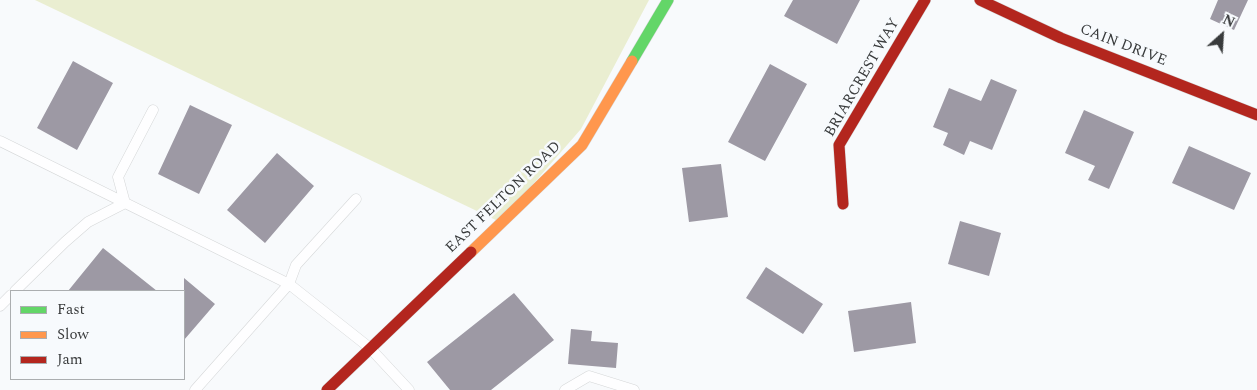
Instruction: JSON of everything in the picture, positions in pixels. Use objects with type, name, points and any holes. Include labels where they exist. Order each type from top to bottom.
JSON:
[{"type":"street","name":"EAST FELTON ROAD","points":[[327,390],[582,145],[668,0]]},
{"type":"street","name":"BRIARCREST WAY","points":[[843,204],[839,145],[925,0]]},
{"type":"street","name":"CAIN DRIVE","points":[[980,0],[1061,38],[1257,115]]},
{"type":"lane","points":[[125,202],[118,178],[153,110]]},
{"type":"lane","points":[[1,143],[290,284],[370,348],[409,390]]},
{"type":"lane","points":[[195,390],[290,284],[296,265],[356,199]]},
{"type":"lane","points":[[16,290],[88,222],[125,202]]},
{"type":"lane","points":[[0,306],[10,296]]},
{"type":"lane","points":[[565,390],[589,376],[634,390]]},
{"type":"green space","points":[[35,0],[649,0],[581,129],[500,222]]},
{"type":"building","points":[[793,0],[860,0],[837,44],[784,16]]},
{"type":"building","points":[[1218,0],[1248,0],[1234,30],[1210,19]]},
{"type":"building","points":[[73,61],[113,83],[77,150],[37,128]]},
{"type":"building","points":[[770,64],[807,84],[765,161],[728,142]]},
{"type":"building","points":[[991,79],[1017,90],[992,150],[970,141],[964,155],[943,145],[948,133],[933,127],[949,88],[981,101]]},
{"type":"building","points":[[190,105],[232,125],[199,194],[158,174]]},
{"type":"building","points":[[1084,110],[1134,132],[1109,189],[1088,180],[1095,166],[1065,153]]},
{"type":"building","points":[[1189,146],[1251,173],[1234,210],[1172,183]]},
{"type":"building","points":[[277,153],[314,186],[265,243],[227,210]]},
{"type":"building","points":[[721,164],[728,217],[689,222],[682,168]]},
{"type":"building","points":[[960,221],[1001,233],[989,276],[948,264]]},
{"type":"building","points":[[103,248],[156,290],[69,290]]},
{"type":"building","points":[[766,267],[823,304],[803,334],[746,298]]},
{"type":"building","points":[[184,278],[215,304],[185,339],[185,290]]},
{"type":"building","points":[[514,293],[554,340],[491,390],[450,390],[427,362]]},
{"type":"building","points":[[911,302],[916,343],[854,352],[848,311]]},
{"type":"building","points":[[571,329],[592,331],[591,341],[618,343],[616,368],[568,364]]},
{"type":"traffic: fast","points":[[632,61],[668,0]]},
{"type":"traffic: slow","points":[[471,252],[582,145],[632,61]]},
{"type":"traffic: jam","points":[[843,204],[839,145],[925,0]]},
{"type":"traffic: jam","points":[[980,0],[1061,38],[1257,115]]},
{"type":"traffic: jam","points":[[327,390],[471,252]]}]
